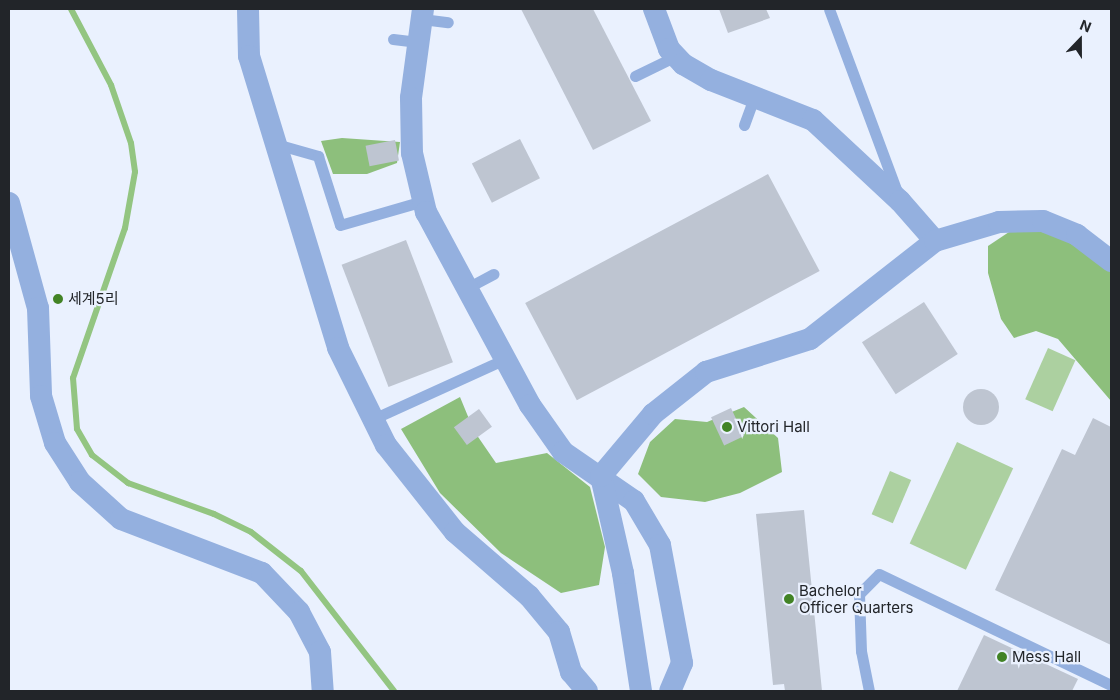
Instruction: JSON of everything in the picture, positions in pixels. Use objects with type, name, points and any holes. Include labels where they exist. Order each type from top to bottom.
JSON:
[{"type":"street","points":[[248,9],[249,56],[338,348],[373,419],[386,445],[455,532],[529,596],[559,632],[571,672],[587,691]]},
{"type":"street","points":[[654,9],[669,49],[683,64],[711,80],[813,120],[900,201],[935,241]]},
{"type":"street","points":[[422,14],[411,98],[412,153],[426,212],[530,405],[563,452],[601,476],[634,501],[660,544],[682,663],[670,691]]},
{"type":"street","points":[[9,203],[38,308],[40,396],[55,442],[80,482],[120,519],[262,573],[299,612],[320,652],[323,691]]},
{"type":"street","points":[[601,476],[653,414],[706,372],[810,339],[935,241],[999,222],[1043,222],[1077,235],[1111,261]]},
{"type":"street","points":[[601,476],[623,573],[642,691]]},
{"type":"lane","points":[[830,9],[900,201]]},
{"type":"lane","points":[[422,14],[448,22]]},
{"type":"lane","points":[[393,39],[418,42]]},
{"type":"lane","points":[[635,76],[676,56]]},
{"type":"lane","points":[[744,125],[754,97]]},
{"type":"lane","points":[[276,144],[318,156],[340,224],[423,201]]},
{"type":"lane","points":[[467,288],[493,274]]},
{"type":"lane","points":[[373,419],[505,359]]},
{"type":"lane","points":[[869,691],[861,651],[859,594],[879,574],[1111,685]]},
{"type":"green space","points":[[342,138],[400,142],[397,163],[367,174],[333,174],[321,141]]},
{"type":"green space","points":[[1012,230],[1056,233],[1111,268],[1111,401],[1058,339],[1036,331],[1014,338],[1001,319],[988,273],[988,246]]},
{"type":"green space","points":[[1048,348],[1075,360],[1053,411],[1025,399]]},
{"type":"green space","points":[[460,397],[474,431],[496,463],[547,453],[590,487],[605,547],[599,585],[561,593],[501,553],[440,493],[401,429]]},
{"type":"green space","points":[[744,407],[778,438],[782,472],[740,493],[705,502],[661,497],[638,474],[650,442],[675,419],[707,422]]},
{"type":"green space","points":[[957,442],[1013,468],[966,570],[910,544]]},
{"type":"green space","points":[[890,471],[911,480],[893,523],[872,514]]},
{"type":"building","points":[[521,9],[593,9],[651,121],[593,150]]},
{"type":"building","points":[[719,9],[766,9],[770,18],[728,33]]},
{"type":"building","points":[[520,139],[540,178],[492,203],[472,164]]},
{"type":"building","points":[[395,140],[399,161],[370,166],[366,146]]},
{"type":"building","points":[[768,174],[820,271],[577,400],[525,303]]},
{"type":"building","points":[[406,240],[453,362],[389,387],[342,265]]},
{"type":"building","points":[[924,302],[958,354],[896,394],[862,342]]},
{"type":"building","points":[[981,389],[988,390],[994,394],[998,400],[998,414],[994,420],[988,424],[981,425],[974,424],[968,420],[964,414],[963,407],[964,400],[968,394],[974,390]]},
{"type":"building","name":"Vittori Hall","points":[[731,408],[744,436],[724,445],[711,417]]},
{"type":"building","points":[[479,409],[492,427],[467,445],[454,427]]},
{"type":"building","points":[[1093,418],[1111,427],[1111,645],[995,590],[1062,449],[1075,455]]},
{"type":"building","name":"Bachelor Officer Quarters","points":[[804,510],[822,691],[785,691],[784,684],[773,685],[756,514]]},
{"type":"building","name":"Mess Hall","points":[[984,635],[1078,679],[1072,691],[957,691]]},
{"type":"waterway","points":[[71,9],[111,85],[131,143],[135,172],[125,228],[73,378],[77,429],[92,455],[128,483],[214,514],[251,532],[301,571],[394,691]]},
{"type":"place","name":"세계5리","points":[[58,299]]},
{"type":"place","name":"Vittori Hall","points":[[727,427]]},
{"type":"place","name":"Bachelor Officer Quarters","points":[[789,599]]},
{"type":"place","name":"Mess Hall","points":[[1002,657]]}]
